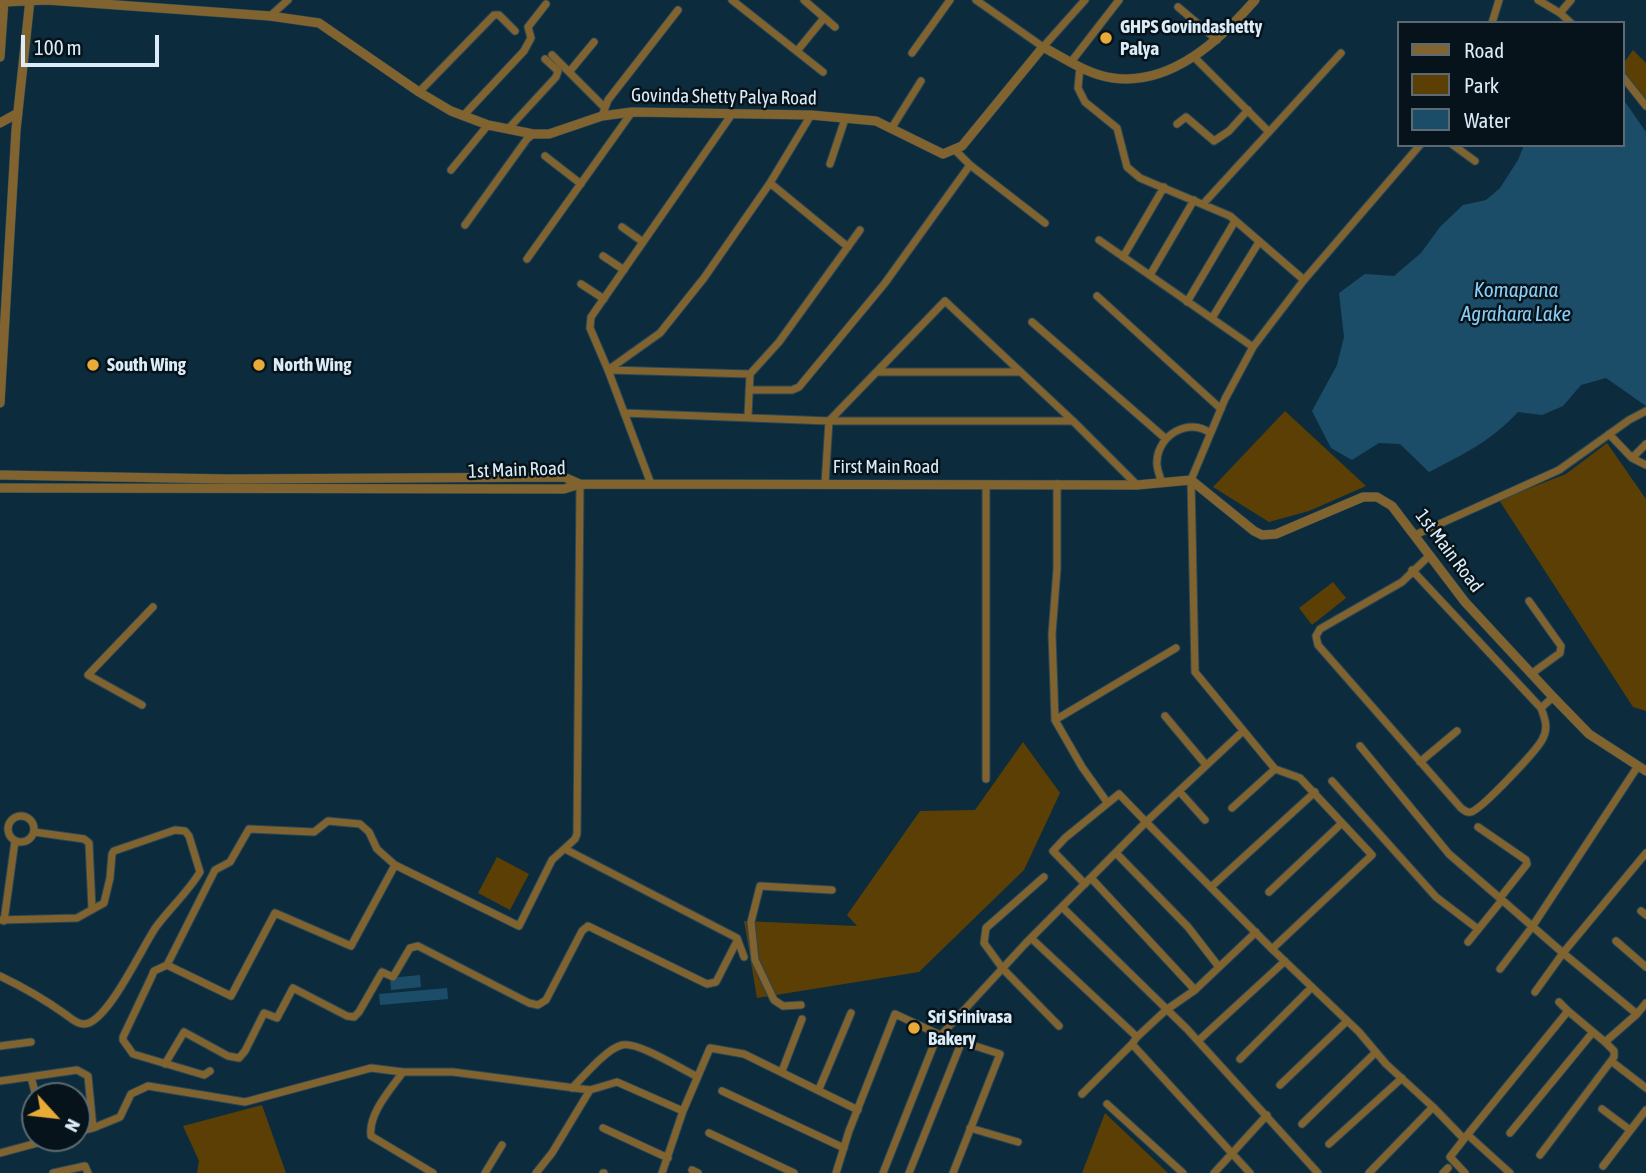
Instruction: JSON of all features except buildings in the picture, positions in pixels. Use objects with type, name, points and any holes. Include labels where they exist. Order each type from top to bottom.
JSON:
[{"type":"street","name":"Govinda Shetty Palya Road","points":[[4,1],[47,0],[270,16],[319,23],[419,92],[463,116],[488,125],[533,134],[549,134],[604,112],[810,115],[876,121],[943,154],[954,149]]},
{"type":"street","points":[[270,16],[288,0]]},
{"type":"street","points":[[732,0],[823,72]]},
{"type":"street","points":[[804,0],[835,27]]},
{"type":"street","points":[[912,53],[950,0]]},
{"type":"street","points":[[1045,223],[970,165],[954,149],[962,146],[1085,0]]},
{"type":"street","points":[[1119,0],[1075,64],[1078,88],[1085,102],[1117,128],[1127,167],[1140,178],[1204,203],[1235,221],[1304,280]]},
{"type":"street","points":[[1493,21],[1499,0]]},
{"type":"street","points":[[1538,0],[1569,21]]},
{"type":"street","points":[[1560,13],[1571,0]]},
{"type":"street","points":[[0,57],[4,1]]},
{"type":"street","points":[[0,403],[18,113],[30,1]]},
{"type":"street","points":[[979,1],[1043,47],[1075,64],[1110,78],[1133,79],[1168,70],[1194,57],[1217,40],[1249,2]]},
{"type":"street","points":[[463,116],[524,51],[531,38],[528,27],[546,4]]},
{"type":"street","points":[[1178,7],[1217,40]]},
{"type":"street","points":[[604,112],[608,100],[678,10]]},
{"type":"street","points":[[419,92],[494,15],[499,15],[515,31]]},
{"type":"street","points":[[797,51],[824,18]]},
{"type":"street","points":[[570,71],[594,42]]},
{"type":"street","points":[[1204,203],[1340,53]]},
{"type":"street","points":[[509,128],[556,77],[558,71],[548,57],[570,71],[604,112]]},
{"type":"street","points":[[1194,57],[1269,132]]},
{"type":"street","points":[[1625,80],[1646,106]]},
{"type":"street","points":[[891,129],[921,81]]},
{"type":"street","points":[[1177,124],[1186,117],[1214,141],[1229,131],[1248,110]]},
{"type":"street","points":[[527,259],[632,111]]},
{"type":"street","points":[[0,123],[18,113]]},
{"type":"street","points":[[651,484],[590,328],[592,317],[732,114]]},
{"type":"street","points":[[608,370],[660,333],[723,253],[770,183],[810,115]]},
{"type":"street","points":[[831,164],[845,119]]},
{"type":"street","points":[[451,170],[488,125]]},
{"type":"street","points":[[464,225],[533,134]]},
{"type":"street","points":[[1272,950],[1372,855],[1300,778],[1275,769],[1195,672],[1191,480],[1221,409],[1253,347],[1304,280],[1418,147]]},
{"type":"street","points":[[1456,147],[1475,161]]},
{"type":"street","points":[[545,156],[581,184]]},
{"type":"street","points":[[749,390],[792,390],[799,387],[885,283],[970,165]]},
{"type":"street","points":[[770,183],[848,247]]},
{"type":"street","points":[[1123,257],[1164,187]]},
{"type":"street","points":[[1150,275],[1194,200]]},
{"type":"street","points":[[1187,302],[1235,221]]},
{"type":"street","points":[[622,227],[643,242]]},
{"type":"street","points":[[748,416],[750,374],[779,342],[860,230]]},
{"type":"street","points":[[1098,240],[1253,347]]},
{"type":"street","points":[[1212,318],[1259,242]]},
{"type":"street","points":[[603,256],[624,270]]},
{"type":"street","points":[[581,284],[604,299]]},
{"type":"street","points":[[1097,296],[1221,409]]},
{"type":"street","points":[[825,484],[830,421],[946,301],[1137,485]]},
{"type":"street","points":[[1032,322],[1166,439]]},
{"type":"street","points":[[608,370],[750,374]]},
{"type":"street","points":[[879,372],[1020,372]]},
{"type":"street","points":[[1415,535],[1559,470],[1646,411]]},
{"type":"street","points":[[624,413],[830,421],[1073,421]]},
{"type":"street","points":[[1162,483],[1156,463],[1166,439],[1177,430],[1188,426],[1202,427],[1210,433]]},
{"type":"street","points":[[1609,434],[1632,458],[1646,465]]},
{"type":"street","points":[[1632,458],[1646,443]]},
{"type":"street","name":"1st Main Road","points":[[0,475],[228,479],[564,477],[580,484]]},
{"type":"street","name":"First Main Road","points":[[580,484],[1137,485],[1191,480]]},
{"type":"street","name":"1st Main Road","points":[[1191,480],[1262,535],[1276,534],[1363,496],[1377,497],[1392,506],[1465,602],[1531,674],[1589,734],[1642,769]]},
{"type":"street","points":[[210,1072],[204,1075],[132,1054],[123,1037],[150,978],[155,971],[167,965],[215,870],[230,862],[249,829],[314,832],[328,821],[360,824],[369,832],[382,854],[395,865],[519,926],[552,860],[575,839],[578,824],[580,484]]},
{"type":"street","name":"1st Main Road","points":[[0,488],[564,489],[580,484]]},
{"type":"street","points":[[1057,484],[1057,569],[1052,634],[1055,720],[1082,767],[1107,802]]},
{"type":"street","points":[[986,485],[986,779]]},
{"type":"street","points":[[1412,570],[1541,708],[1547,723],[1543,739],[1498,790],[1473,811],[1461,808],[1318,645],[1316,636],[1320,629],[1402,582],[1412,570],[1430,555]]},
{"type":"street","points":[[1529,601],[1561,646],[1560,653],[1531,674]]},
{"type":"street","points":[[142,705],[88,676],[153,607]]},
{"type":"street","points":[[1055,720],[1176,648]]},
{"type":"street","points":[[1541,708],[1553,696]]},
{"type":"street","points":[[1165,716],[1206,765]]},
{"type":"street","points":[[883,1173],[940,1034],[1146,822],[1243,731]]},
{"type":"street","points":[[1420,762],[1457,731]]},
{"type":"street","points":[[1360,746],[1449,854],[1637,1014]]},
{"type":"street","points":[[1232,808],[1275,769]]},
{"type":"street","points":[[1500,969],[1642,769]]},
{"type":"street","points":[[1332,781],[1436,897],[1478,929]]},
{"type":"street","points":[[1179,791],[1205,820]]},
{"type":"street","points":[[1211,887],[1315,792]]},
{"type":"street","points":[[1195,990],[1088,881],[1053,851],[1119,794],[1402,1078],[1510,1173]]},
{"type":"street","points":[[0,976],[39,995],[77,1023],[87,1024],[96,1020],[121,991],[131,967],[157,926],[200,872],[188,836],[185,831],[175,830],[114,851],[111,854],[110,878],[104,902],[77,918],[2,921],[15,841],[9,830],[11,822],[18,817],[26,818],[32,823],[34,832]]},
{"type":"street","points":[[0,819],[11,822]]},
{"type":"street","points":[[1269,892],[1342,823]]},
{"type":"street","points":[[1468,942],[1527,863],[1478,827]]},
{"type":"street","points":[[15,841],[27,841],[34,832]]},
{"type":"street","points":[[34,832],[84,839],[89,843],[92,909]]},
{"type":"street","points":[[565,849],[737,937],[744,957]]},
{"type":"street","points":[[1116,853],[1188,927],[1219,967]]},
{"type":"street","points":[[1535,992],[1563,953],[1646,853]]},
{"type":"street","points":[[167,965],[231,996],[275,913],[351,946],[395,865]]},
{"type":"street","points":[[1044,877],[986,928],[984,943],[1003,969],[1059,1026]]},
{"type":"street","points":[[801,1005],[783,1006],[774,1000],[755,960],[751,922],[760,886],[832,890]]},
{"type":"street","points":[[1062,907],[1198,1041],[1318,1173]]},
{"type":"street","points":[[165,1064],[184,1032],[228,1056],[239,1058],[264,1013],[277,1018],[293,988],[347,1016],[354,1017],[359,1013],[382,972],[393,977],[410,948],[418,946],[529,1003],[538,1004],[546,1000],[582,931],[588,926],[707,984],[716,982],[737,941]]},
{"type":"street","points":[[1083,1094],[1166,1010],[1195,990],[1256,932]]},
{"type":"street","points":[[1031,938],[1135,1040],[1251,1173]]},
{"type":"street","points":[[1616,941],[1646,967]]},
{"type":"street","points":[[729,960],[744,957],[755,960]]},
{"type":"street","points":[[1198,1041],[1285,961]]},
{"type":"street","points":[[1240,1059],[1312,987]]},
{"type":"street","points":[[1540,1155],[1615,1054],[1559,1002]]},
{"type":"street","points":[[1605,1042],[1646,1003]]},
{"type":"street","points":[[1465,1173],[1450,1157],[1568,1011]]},
{"type":"street","points":[[819,1089],[850,1013]]},
{"type":"street","points":[[835,1173],[895,1014],[940,1034],[1000,1054],[953,1173]]},
{"type":"street","points":[[782,1071],[802,1019]]},
{"type":"street","points":[[1280,1085],[1347,1021]]},
{"type":"street","points":[[1510,1133],[1593,1032]]},
{"type":"street","points":[[909,1173],[962,1041]]},
{"type":"street","points":[[0,1046],[31,1042]]},
{"type":"street","points":[[572,1088],[613,1049],[625,1044],[636,1046],[696,1076]]},
{"type":"street","points":[[663,1173],[696,1076],[710,1048],[744,1054],[858,1110]]},
{"type":"street","points":[[1302,1124],[1376,1052]]},
{"type":"street","points":[[1611,1062],[1646,1088]]},
{"type":"street","points":[[0,1081],[77,1070],[88,1076],[93,1128],[120,1117],[131,1094],[148,1086],[245,1102],[371,1068],[402,1072],[453,1072],[590,1090],[617,1082],[683,1111]]},
{"type":"street","points":[[402,1072],[375,1114],[370,1125],[371,1136],[433,1173]]},
{"type":"street","points":[[31,1077],[32,1082]]},
{"type":"street","points":[[1329,1144],[1402,1078]]},
{"type":"street","points":[[536,1173],[552,1153],[590,1090]]},
{"type":"street","points":[[722,1091],[844,1148]]},
{"type":"street","points":[[1107,1104],[1183,1173]]},
{"type":"street","points":[[1368,1173],[1433,1107]]},
{"type":"street","points":[[1602,1108],[1630,1130]]},
{"type":"street","points":[[1603,1166],[1646,1110]]},
{"type":"street","points":[[1214,1173],[1267,1115]]},
{"type":"street","points":[[603,1128],[667,1158]]},
{"type":"street","points":[[970,1128],[1017,1142]]},
{"type":"street","points":[[709,1133],[794,1173]]},
{"type":"street","points":[[485,1173],[502,1145]]},
{"type":"street","points":[[0,1153],[21,1147]]},
{"type":"street","points":[[53,1173],[79,1166],[85,1166],[88,1173]]},
{"type":"green space","points":[[1633,50],[1646,63],[1646,101],[1625,73],[1625,61]]},
{"type":"green space","points":[[1285,411],[1366,486],[1309,511],[1269,522],[1213,487]]},
{"type":"green space","points":[[1607,443],[1646,499],[1646,711],[1633,707],[1499,500],[1566,474]]},
{"type":"green space","points":[[1333,582],[1346,598],[1312,625],[1299,608]]},
{"type":"green space","points":[[1023,742],[1060,793],[1024,870],[919,972],[757,998],[744,921],[857,926],[847,915],[920,811],[975,810]]},
{"type":"green space","points":[[497,857],[529,874],[510,910],[478,893]]},
{"type":"green space","points":[[262,1105],[286,1173],[197,1173],[199,1161],[183,1126]]},
{"type":"green space","points":[[1105,1113],[1168,1173],[1082,1173]]},
{"type":"water","name":"Komapana Agrahara Lake","points":[[1625,102],[1646,132],[1646,406],[1606,378],[1581,385],[1563,406],[1542,415],[1518,412],[1487,439],[1429,472],[1400,444],[1379,443],[1352,460],[1331,448],[1312,411],[1337,365],[1344,337],[1339,293],[1365,274],[1394,276],[1421,253],[1440,227],[1463,205],[1486,200],[1500,188],[1523,147],[1625,147]]},
{"type":"water","points":[[420,975],[421,987],[391,990],[390,978]]},
{"type":"water","points":[[447,988],[448,999],[380,1005],[379,994]]},
{"type":"place","name":"GHPS Govindashetty Palya","points":[[1106,38]]},
{"type":"place","name":"South Wing","points":[[93,365]]},
{"type":"place","name":"North Wing","points":[[259,365]]},
{"type":"place","name":"Sri Srinivasa Bakery","points":[[914,1028]]}]
